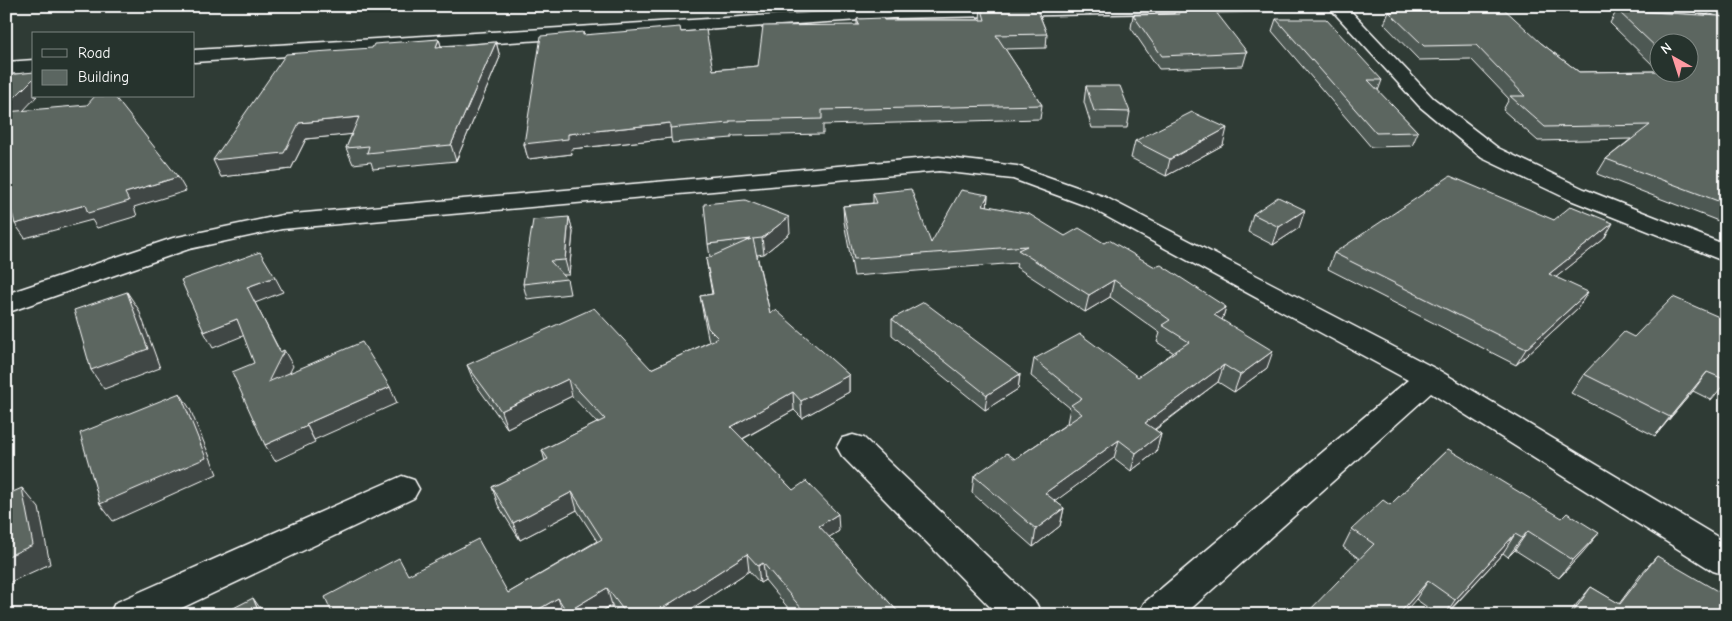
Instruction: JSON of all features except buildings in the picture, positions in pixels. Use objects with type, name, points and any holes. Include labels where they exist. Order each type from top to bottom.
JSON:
[{"type":"street","points":[[195,56],[892,13],[1274,6]]},
{"type":"street","points":[[1336,6],[1426,102],[1490,153],[1576,194],[1726,254]]},
{"type":"street","points":[[1633,6],[1677,13],[1726,26]]},
{"type":"street","points":[[6,68],[32,66]]},
{"type":"street","points":[[6,304],[182,243],[282,222],[939,164],[1017,172],[1097,202],[1429,378],[1726,560]]},
{"type":"street","points":[[1157,615],[1429,378]]},
{"type":"street","points":[[853,447],[1023,615]]},
{"type":"street","points":[[128,615],[402,489]]}]
